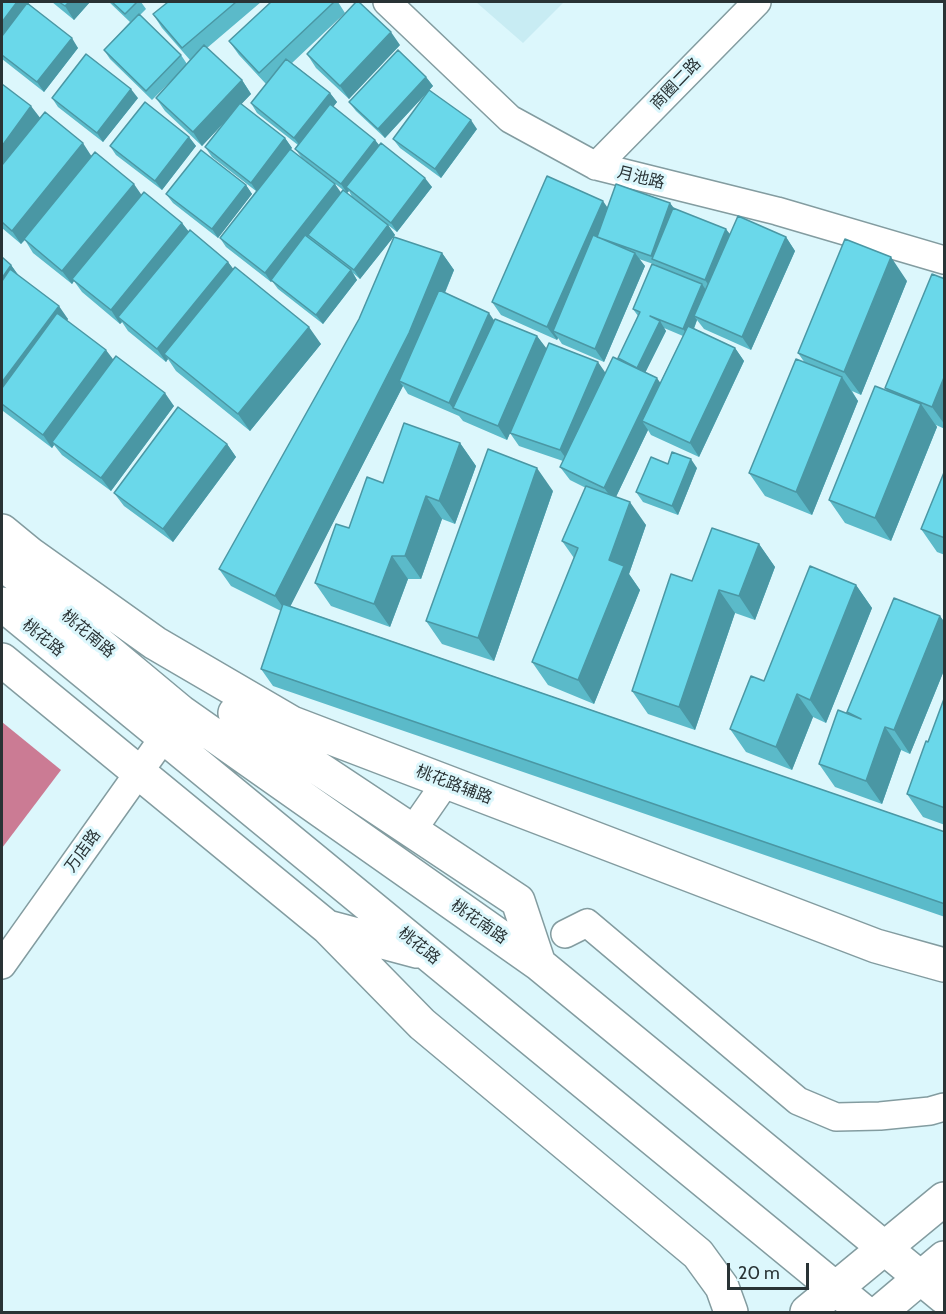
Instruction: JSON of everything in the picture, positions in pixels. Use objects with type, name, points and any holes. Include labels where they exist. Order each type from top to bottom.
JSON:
[{"type":"main road","name":"桃花路辅路","points":[[2,531],[30,554],[155,644],[292,723],[876,946],[945,964]]},
{"type":"main road","points":[[2,542],[252,726],[518,901],[539,964]]},
{"type":"main road","name":"桃花南路","points":[[2,563],[181,711],[539,964],[886,1248],[937,1277]]},
{"type":"main road","name":"桃花路","points":[[2,604],[836,1289]]},
{"type":"main road","points":[[2,660],[327,927],[422,1024],[698,1254],[722,1287],[730,1312]]},
{"type":"main road","points":[[327,927],[428,954]]},
{"type":"main road","points":[[807,1312],[945,1200]]},
{"type":"main road","points":[[880,1312],[937,1277]]},
{"type":"main road","points":[[836,1289],[864,1312]]},
{"type":"street","name":"月池路","points":[[387,2],[510,119],[596,166],[777,211],[945,260]]},
{"type":"street","name":"商圈二路","points":[[596,166],[757,2]]},
{"type":"street","name":"万店路","points":[[2,965],[164,737]]},
{"type":"street","points":[[412,831],[446,782]]},
{"type":"street","points":[[565,934],[587,922],[798,1101],[836,1117],[880,1116],[930,1111],[945,1107]]},
{"type":"shaded area","points":[[476,2],[564,2],[523,43]]},
{"type":"shaded area","points":[[2,722],[61,770],[2,848]]},
{"type":"building","points":[[2,2],[17,2],[2,22]]},
{"type":"building","points":[[112,2],[137,2],[125,14]]},
{"type":"building","points":[[168,2],[236,2],[182,48],[153,14]]},
{"type":"building","points":[[271,2],[334,2],[259,73],[229,41]]},
{"type":"building","points":[[356,2],[359,2],[391,32],[340,86],[307,54]]},
{"type":"building","points":[[27,3],[72,38],[37,82],[2,55],[2,36]]},
{"type":"building","points":[[139,14],[181,55],[146,91],[104,50]]},
{"type":"building","points":[[204,45],[242,80],[193,132],[156,98]]},
{"type":"building","points":[[398,50],[426,77],[378,129],[349,102]]},
{"type":"building","points":[[86,54],[131,89],[97,133],[52,98]]},
{"type":"building","points":[[286,59],[330,93],[294,138],[251,103]]},
{"type":"building","points":[[2,84],[31,106],[2,146]]},
{"type":"building","points":[[429,90],[471,120],[435,169],[393,139]]},
{"type":"building","points":[[145,102],[189,137],[155,181],[110,146]]},
{"type":"building","points":[[240,103],[285,138],[251,183],[205,147]]},
{"type":"building","points":[[330,104],[375,140],[341,184],[295,149]]},
{"type":"building","points":[[45,112],[83,143],[12,231],[2,222],[2,165]]},
{"type":"building","points":[[381,143],[425,178],[391,223],[346,187]]},
{"type":"building","points":[[290,149],[335,184],[265,273],[220,238]]},
{"type":"building","points":[[201,150],[246,185],[212,229],[166,194]]},
{"type":"building","points":[[95,152],[134,184],[62,271],[24,239]]},
{"type":"building","points":[[547,176],[603,201],[547,327],[492,302]]},
{"type":"building","points":[[616,184],[670,203],[651,256],[597,237]]},
{"type":"building","points":[[343,190],[388,225],[354,270],[308,235]]},
{"type":"building","points":[[144,192],[182,223],[111,310],[72,279]]},
{"type":"building","points":[[673,208],[726,229],[705,280],[652,259]]},
{"type":"building","points":[[738,216],[786,237],[742,337],[694,316]]},
{"type":"building","points":[[190,230],[228,262],[157,349],[118,317]]},
{"type":"building","points":[[305,235],[351,270],[316,315],[271,280]]},
{"type":"building","points":[[593,235],[635,253],[595,349],[553,331]]},
{"type":"building","points":[[394,237],[442,253],[409,333],[275,596],[219,569],[359,319]]},
{"type":"building","points":[[845,239],[891,257],[844,372],[798,353]]},
{"type":"building","points":[[2,257],[11,265],[2,278]]},
{"type":"building","points":[[652,264],[702,284],[683,329],[650,316],[660,321],[637,368],[618,358],[640,312],[633,309]]},
{"type":"building","points":[[235,267],[309,327],[238,414],[164,354]]},
{"type":"building","points":[[10,269],[59,306],[2,382],[2,281]]},
{"type":"building","points":[[932,274],[945,279],[945,375],[932,407],[885,388]]},
{"type":"building","points":[[439,290],[489,313],[449,403],[399,381]]},
{"type":"building","points":[[57,313],[106,350],[43,435],[2,404],[2,388]]},
{"type":"building","points":[[495,319],[537,336],[498,426],[453,408]]},
{"type":"building","points":[[688,326],[735,348],[690,443],[642,421]]},
{"type":"building","points":[[549,343],[598,362],[560,450],[510,433]]},
{"type":"building","points":[[116,356],[165,393],[101,478],[52,442]]},
{"type":"building","points":[[613,357],[657,378],[604,488],[560,467]]},
{"type":"building","points":[[796,359],[842,377],[796,492],[749,473]]},
{"type":"building","points":[[875,386],[921,404],[875,518],[829,500]]},
{"type":"building","points":[[178,407],[227,444],[163,529],[114,493]]},
{"type":"building","points":[[404,423],[460,443],[439,501],[426,496],[405,556],[392,556],[374,604],[315,583],[336,524],[349,528],[367,477],[383,483]]},
{"type":"building","points":[[488,449],[537,468],[478,638],[426,621]]},
{"type":"building","points":[[672,452],[691,459],[672,506],[636,492],[651,457],[668,464]]},
{"type":"building","points":[[945,470],[945,538],[921,529]]},
{"type":"building","points":[[586,486],[630,502],[609,560],[624,566],[578,680],[532,662],[578,548],[562,541]]},
{"type":"building","points":[[712,528],[759,544],[739,596],[719,590],[679,707],[632,691],[671,574],[692,581]]},
{"type":"building","points":[[810,566],[856,585],[810,700],[797,694],[776,747],[730,729],[751,676],[764,681]]},
{"type":"building","points":[[894,598],[940,616],[894,730],[885,727],[866,781],[819,764],[838,710],[861,719],[847,712]]},
{"type":"building","points":[[283,604],[945,832],[945,904],[261,669]]},
{"type":"building","points":[[945,696],[945,808],[907,794]]}]
